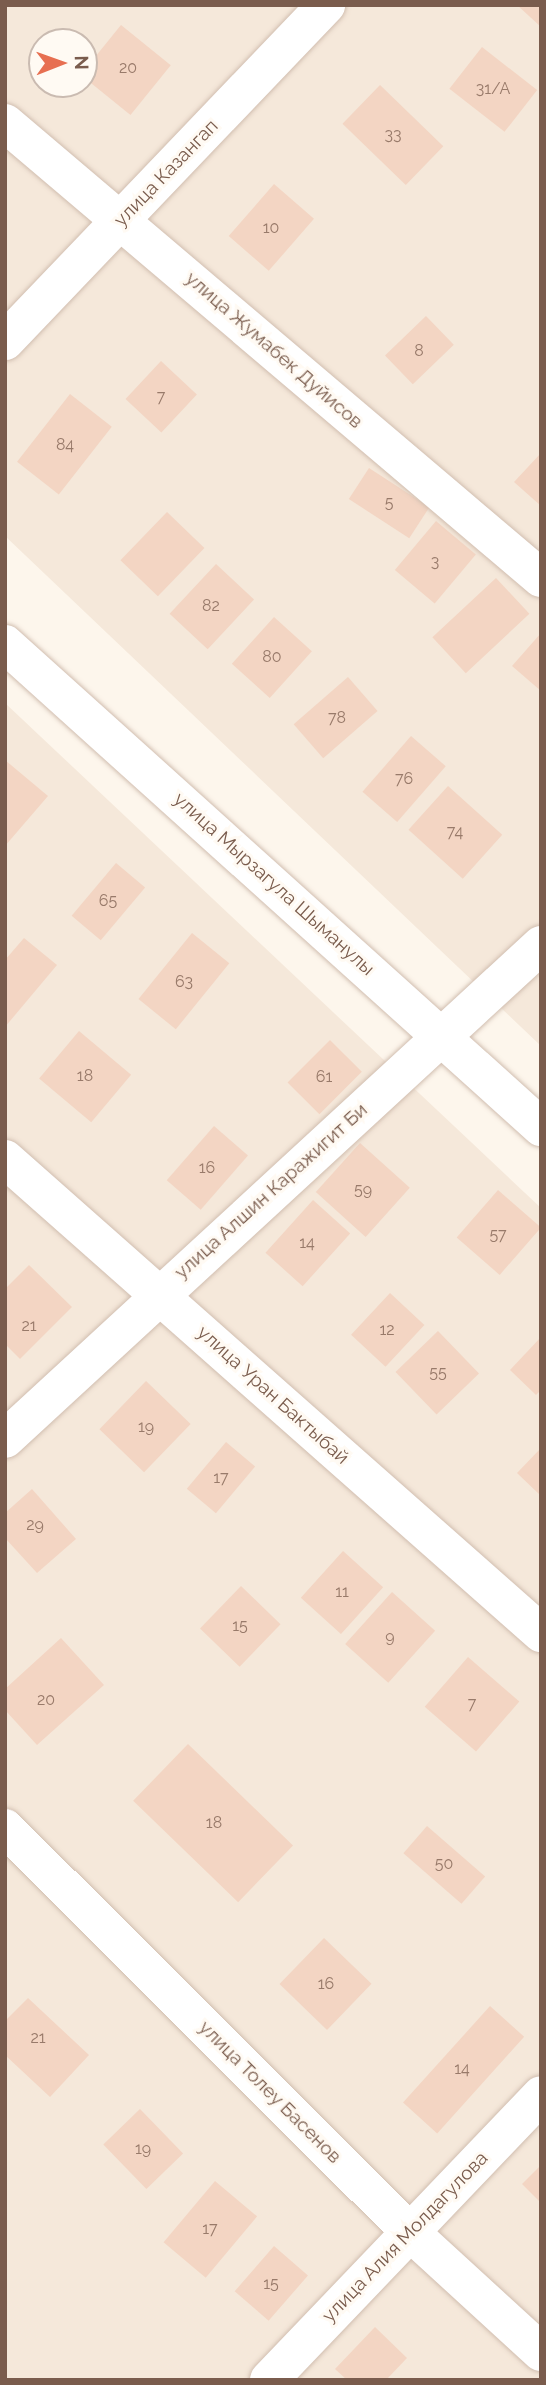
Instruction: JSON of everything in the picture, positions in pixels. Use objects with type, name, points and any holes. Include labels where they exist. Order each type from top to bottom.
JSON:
[{"type":"street","name":"улица Казангап","points":[[5,341],[326,5]]},
{"type":"street","name":"улица Жумабек Дуйисов","points":[[5,123],[122,219],[541,578]]},
{"type":"street","name":"улица Мырзагула Шыманулы","points":[[5,644],[442,1034],[541,1127]]},
{"type":"street","name":"улица Алшин Каражигит Би","points":[[5,1439],[159,1294],[541,945]]},
{"type":"street","name":"улица Уран Бактыбай","points":[[5,1159],[541,1633]]},
{"type":"street","name":"улица Толеу Басенов","points":[[5,1828],[410,2232],[541,2352]]},
{"type":"street","name":"улица Алия Молдагулова","points":[[268,2380],[541,2095]]},
{"type":"shaded area","points":[[5,5],[541,5],[541,1046],[5,536]]},
{"type":"shaded area","points":[[5,703],[541,1208],[541,2380],[5,2380]]},
{"type":"building","points":[[517,5],[541,5],[541,27]]},
{"type":"building","points":[[121,25],[171,65],[130,115],[98,89],[98,53]]},
{"type":"building","points":[[482,47],[537,90],[505,132],[449,89]]},
{"type":"building","points":[[380,85],[443,146],[406,185],[342,124]]},
{"type":"building","points":[[274,184],[314,219],[269,271],[229,236]]},
{"type":"building","points":[[426,316],[454,345],[413,384],[385,356]]},
{"type":"building","points":[[161,361],[197,394],[161,432],[126,399]]},
{"type":"building","points":[[70,394],[112,427],[59,494],[17,462]]},
{"type":"building","points":[[541,453],[541,506],[514,482]]},
{"type":"building","points":[[369,468],[429,507],[409,538],[349,499]]},
{"type":"building","points":[[167,512],[204,548],[158,596],[120,560]]},
{"type":"building","points":[[436,521],[476,554],[435,603],[395,570]]},
{"type":"building","points":[[216,564],[254,599],[208,649],[170,614]]},
{"type":"building","points":[[496,578],[529,614],[466,673],[432,637]]},
{"type":"building","points":[[274,617],[312,651],[270,698],[232,664]]},
{"type":"building","points":[[541,633],[541,691],[512,666]]},
{"type":"building","points":[[348,677],[378,711],[323,758],[294,724]]},
{"type":"building","points":[[411,736],[446,766],[397,822],[362,792]]},
{"type":"building","points":[[5,760],[48,796],[5,846]]},
{"type":"building","points":[[448,786],[502,835],[463,879],[409,830]]},
{"type":"building","points":[[116,863],[145,887],[101,940],[72,916]]},
{"type":"building","points":[[192,933],[229,963],[176,1029],[139,999]]},
{"type":"building","points":[[24,938],[57,965],[5,1027],[5,960]]},
{"type":"building","points":[[79,1031],[131,1075],[91,1122],[39,1078]]},
{"type":"building","points":[[330,1040],[362,1072],[319,1114],[288,1082]]},
{"type":"building","points":[[214,1126],[248,1156],[201,1210],[167,1180]]},
{"type":"building","points":[[360,1143],[410,1188],[366,1237],[316,1192]]},
{"type":"building","points":[[498,1190],[541,1227],[500,1275],[457,1238]]},
{"type":"building","points":[[313,1200],[350,1233],[303,1286],[265,1253]]},
{"type":"building","points":[[29,1265],[72,1307],[20,1359],[5,1344],[5,1289]]},
{"type":"building","points":[[390,1293],[424,1325],[385,1367],[351,1335]]},
{"type":"building","points":[[438,1331],[479,1373],[437,1414],[396,1372]]},
{"type":"building","points":[[541,1337],[541,1390],[536,1395],[510,1370]]},
{"type":"building","points":[[146,1381],[191,1424],[144,1472],[99,1429]]},
{"type":"building","points":[[226,1442],[255,1466],[216,1513],[187,1489]]},
{"type":"building","points":[[541,1448],[541,1496],[517,1473]]},
{"type":"building","points":[[32,1489],[76,1539],[37,1573],[5,1538],[5,1513]]},
{"type":"building","points":[[343,1551],[383,1587],[341,1634],[301,1598]]},
{"type":"building","points":[[241,1586],[281,1624],[240,1667],[200,1628]]},
{"type":"building","points":[[392,1592],[435,1631],[388,1683],[345,1644]]},
{"type":"building","points":[[61,1638],[104,1685],[37,1745],[5,1710],[5,1689]]},
{"type":"building","points":[[468,1657],[519,1702],[476,1751],[425,1707]]},
{"type":"building","points":[[188,1744],[293,1845],[238,1902],[133,1801]]},
{"type":"building","points":[[427,1826],[485,1877],[461,1904],[403,1853]]},
{"type":"building","points":[[324,1938],[371,1984],[327,2030],[280,1984]]},
{"type":"building","points":[[28,1998],[89,2055],[50,2097],[5,2055],[5,2021]]},
{"type":"building","points":[[490,2006],[524,2037],[437,2133],[403,2103]]},
{"type":"building","points":[[140,2109],[183,2154],[146,2189],[103,2144]]},
{"type":"building","points":[[541,2165],[541,2203],[522,2184]]},
{"type":"building","points":[[215,2181],[257,2216],[206,2278],[164,2242]]},
{"type":"building","points":[[274,2246],[308,2276],[269,2321],[235,2291]]},
{"type":"building","points":[[375,2327],[407,2358],[386,2380],[347,2380],[335,2369]]}]
